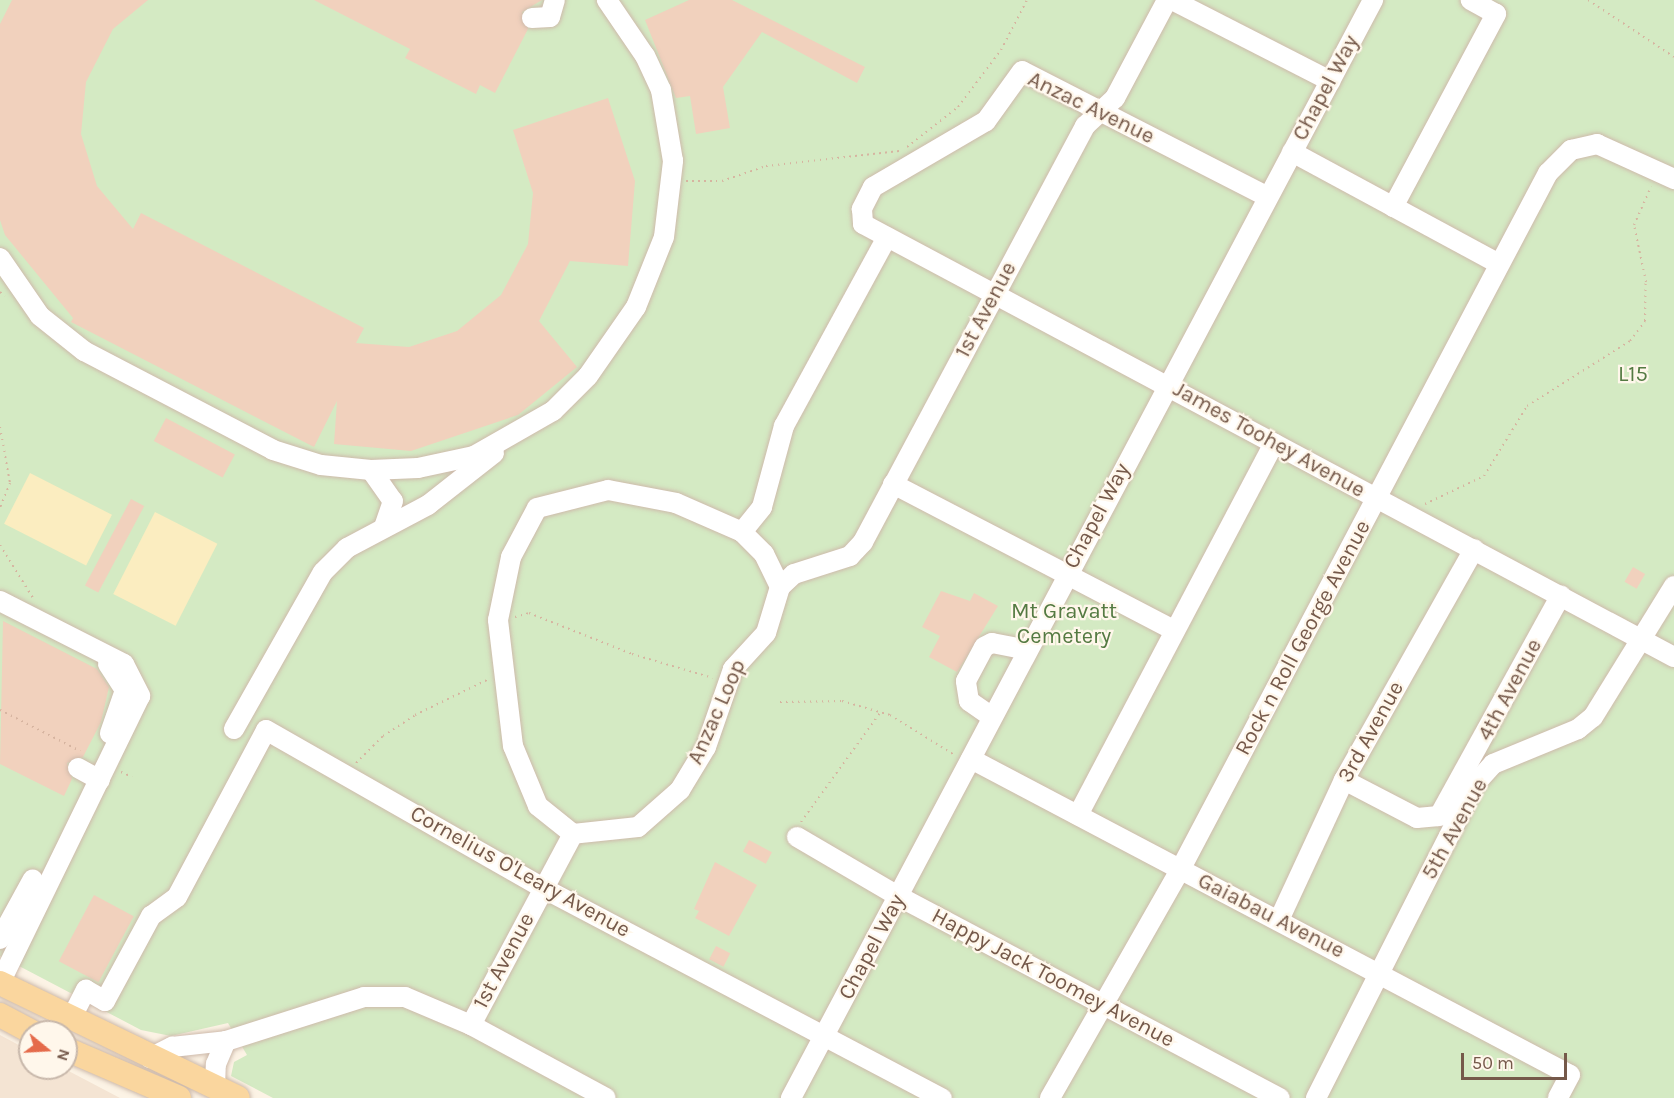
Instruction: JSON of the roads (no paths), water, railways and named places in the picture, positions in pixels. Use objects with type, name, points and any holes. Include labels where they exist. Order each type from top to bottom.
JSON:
[{"type":"main road","points":[[0,983],[150,1058],[238,1098]]},
{"type":"main road","points":[[0,1015],[18,1025]]},
{"type":"main road","points":[[78,1054],[175,1097]]},
{"type":"street","points":[[532,18],[550,17],[555,0]]},
{"type":"street","points":[[234,729],[323,572],[347,548],[428,505],[518,434],[553,411],[588,376],[636,307],[664,237],[672,178],[661,90],[645,56],[607,0]]},
{"type":"street","name":"1st Avenue","points":[[780,587],[794,573],[850,556],[893,484],[1085,126],[1115,98],[1167,0]]},
{"type":"street","points":[[1172,0],[1330,81]]},
{"type":"street","name":"Chapel Way","points":[[791,1098],[898,897],[965,758],[992,717],[1166,384],[1373,0]]},
{"type":"street","points":[[1394,207],[1496,14],[1471,0]]},
{"type":"street","name":"Anzac Avenue","points":[[863,224],[862,209],[873,187],[986,121],[1022,71],[1268,197]]},
{"type":"street","name":"Rock n Roll George Avenue","points":[[1050,1098],[1180,870],[1548,173],[1571,150],[1597,144],[1667,175]]},
{"type":"street","points":[[1292,152],[1499,264]]},
{"type":"street","name":"James Toohey Avenue","points":[[863,224],[1674,657]]},
{"type":"street","points":[[742,532],[762,507],[784,426],[887,237]]},
{"type":"street","points":[[0,258],[30,304]]},
{"type":"street","points":[[0,282],[30,304],[84,351],[273,450],[321,465],[371,470],[418,468],[474,456],[518,434]]},
{"type":"street","points":[[1078,815],[1274,443]]},
{"type":"street","points":[[371,470],[393,501],[384,527]]},
{"type":"street","points":[[893,484],[1174,630]]},
{"type":"street","points":[[573,834],[538,806],[513,746],[501,674],[498,620],[511,557],[537,508],[608,490],[675,502],[742,532],[764,554],[780,587]]},
{"type":"street","name":"3rd Avenue","points":[[1279,920],[1344,780],[1474,549]]},
{"type":"street","name":"5th Avenue","points":[[1380,972],[1475,784],[1493,764],[1578,729],[1593,717],[1644,640],[1674,586]]},
{"type":"street","name":"Anzac Loop","points":[[573,834],[638,827],[680,790],[706,747],[730,678],[741,654],[766,633],[780,587]]},
{"type":"street","name":"4th Avenue","points":[[1344,780],[1417,818],[1439,816],[1561,596]]},
{"type":"street","points":[[0,601],[101,656],[124,664],[140,696],[91,770],[5,916],[0,939]]},
{"type":"street","points":[[992,717],[969,701],[966,681],[984,647],[992,643],[1027,650]]},
{"type":"street","name":"Cornelius O'Leary Avenue","points":[[71,1019],[86,990],[105,1001],[151,916],[177,897],[266,730],[543,888],[942,1098]]},
{"type":"street","name":"Gaiabau Avenue","points":[[965,758],[1380,972],[1570,1075],[1558,1098]]},
{"type":"street","points":[[0,983],[91,770]]},
{"type":"street","name":"1st Avenue","points":[[471,1025],[573,834]]},
{"type":"street","name":"Happy Jack Toomey Avenue","points":[[797,837],[898,897],[1280,1098]]},
{"type":"street","points":[[1316,1098],[1380,972]]},
{"type":"street","points":[[150,1058],[172,1047],[226,1041],[384,996],[405,997],[471,1025],[606,1098]]},
{"type":"street","points":[[215,1088],[216,1064],[226,1041]]},
{"type":"park label","name":"L15","points":[[1633,375]]},
{"type":"park label","name":"Mt Gravatt Cemetery","points":[[1064,624]]}]
